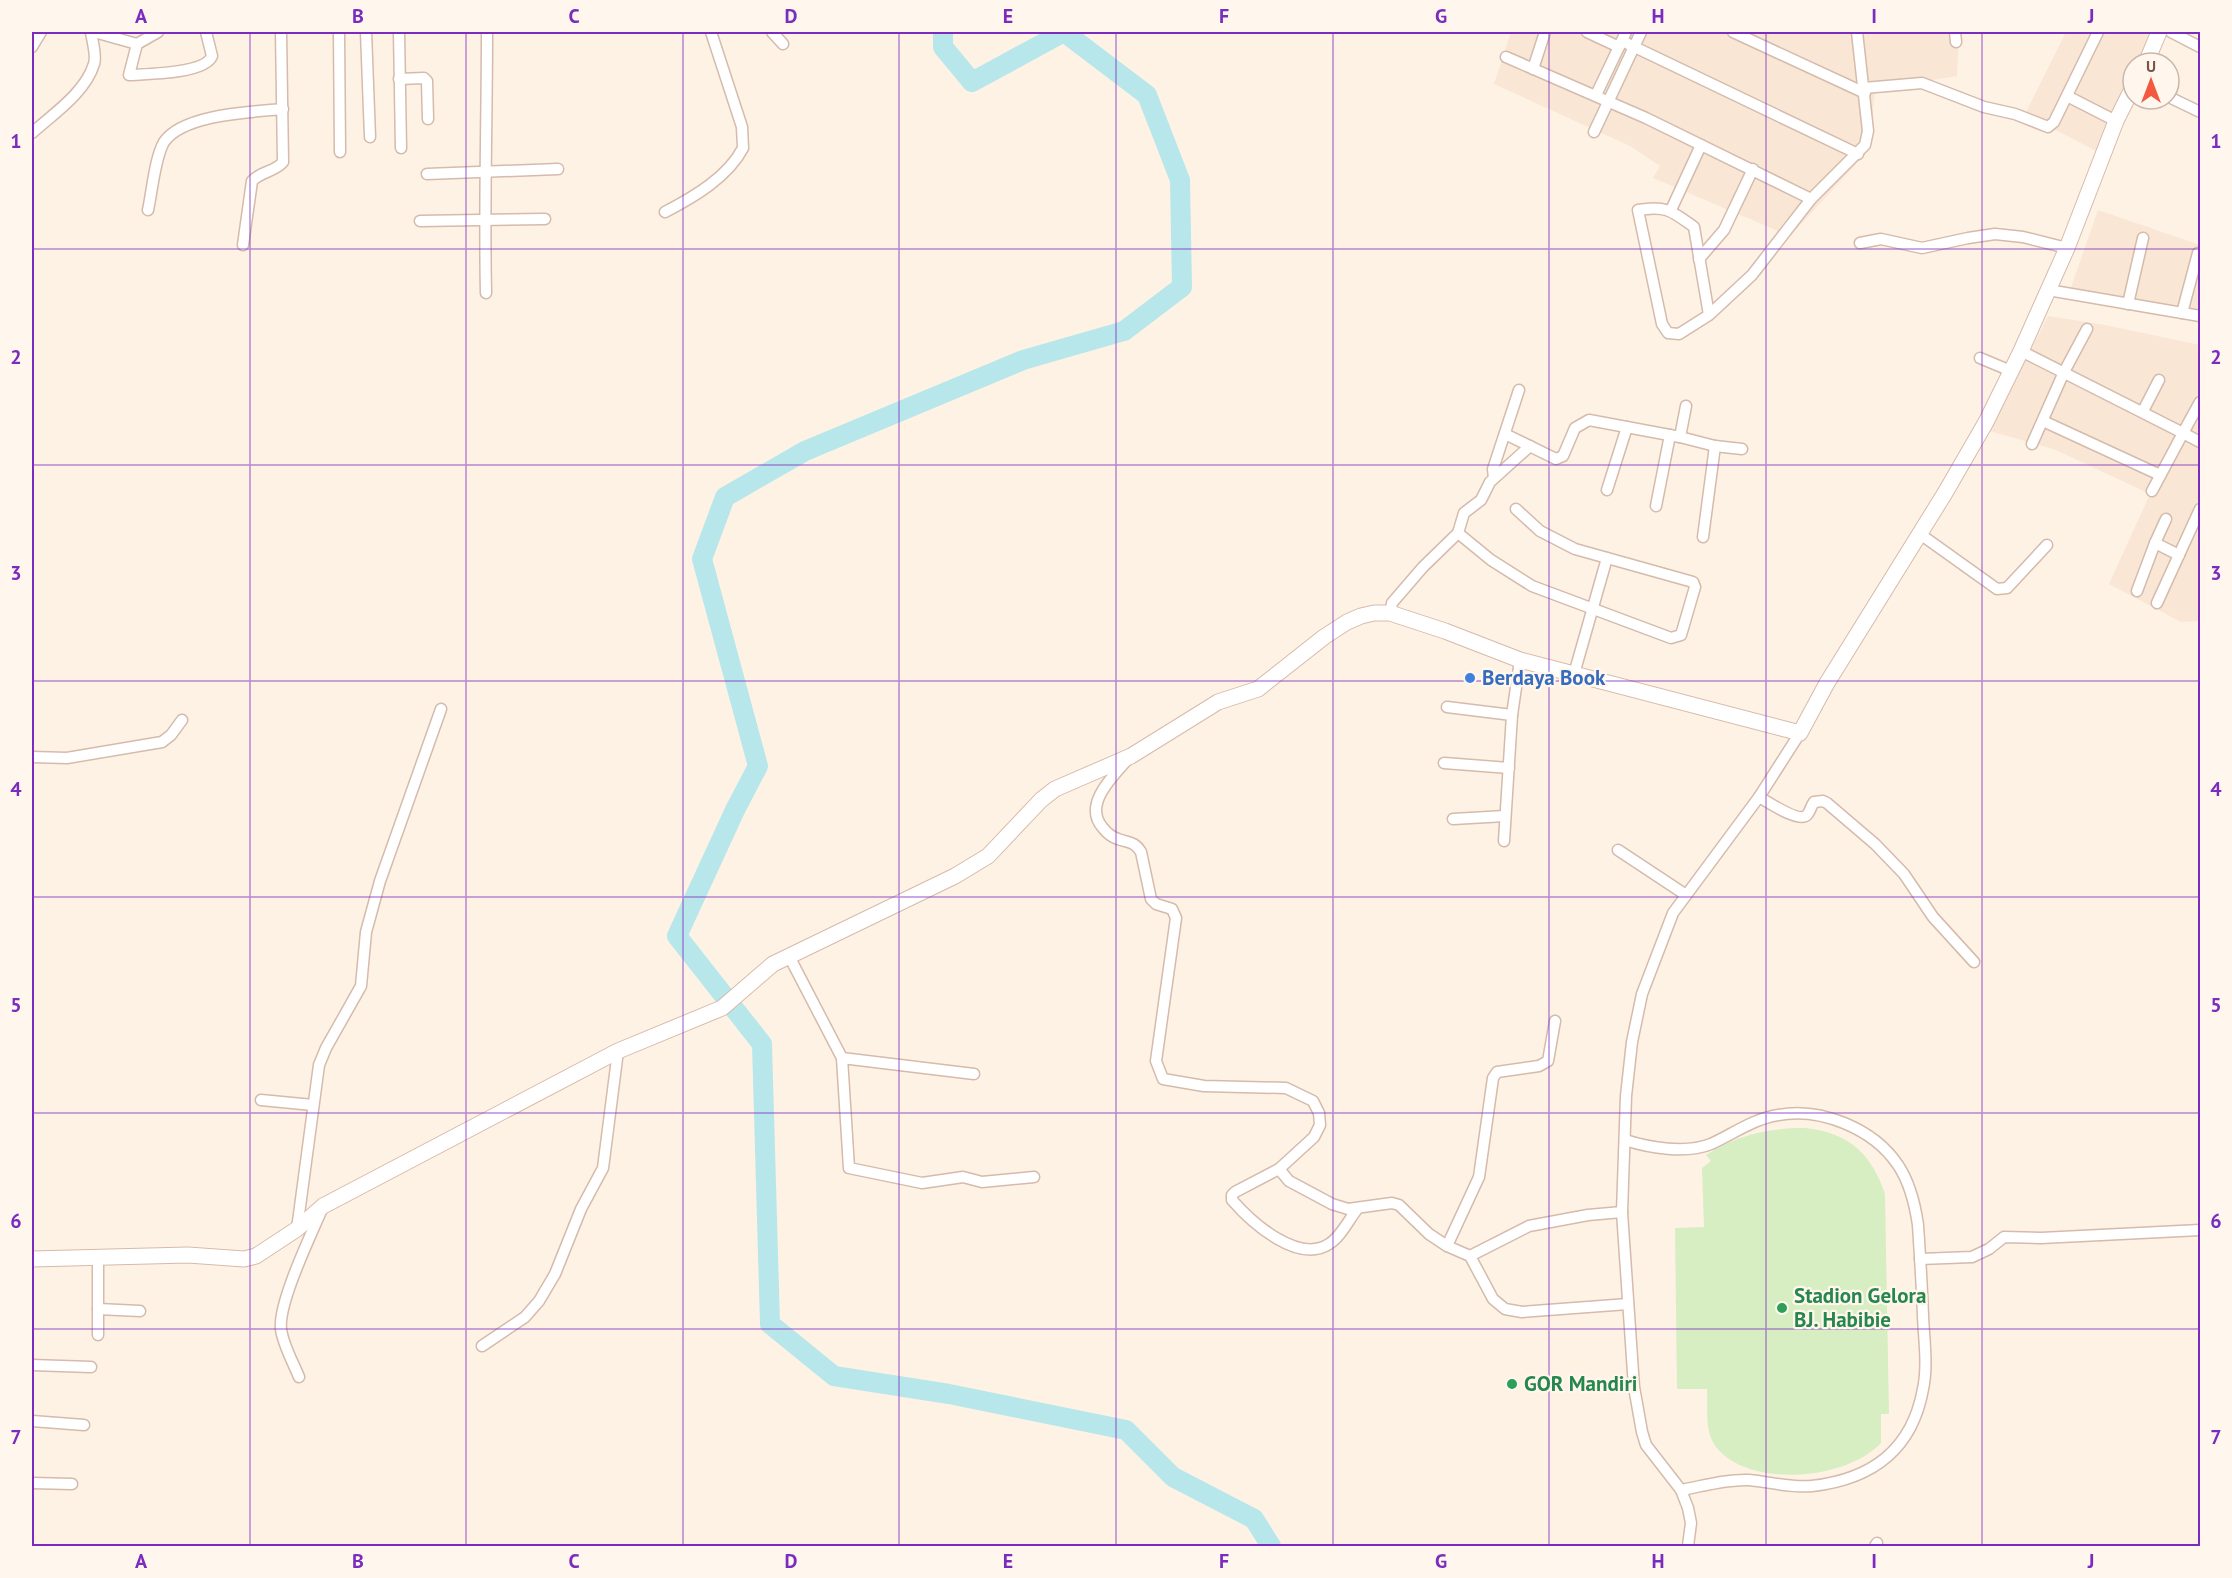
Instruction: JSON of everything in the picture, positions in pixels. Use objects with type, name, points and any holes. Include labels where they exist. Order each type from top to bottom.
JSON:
[{"type":"street","points":[[32,47],[41,32]]},
{"type":"street","points":[[32,133],[61,108],[86,79],[95,62],[92,32],[137,44],[158,32]]},
{"type":"street","points":[[137,44],[129,75],[195,68],[210,61],[211,54],[206,32]]},
{"type":"street","points":[[243,245],[252,181],[259,175],[277,169],[284,162],[281,32]]},
{"type":"street","points":[[339,32],[340,152]]},
{"type":"street","points":[[366,32],[370,137]]},
{"type":"street","points":[[399,32],[401,148]]},
{"type":"street","points":[[486,293],[484,220],[487,32]]},
{"type":"street","points":[[772,32],[783,44]]},
{"type":"street","points":[[1533,69],[1545,32]]},
{"type":"street","points":[[1587,32],[1622,40],[1858,154]]},
{"type":"street","points":[[1594,132],[1641,32]]},
{"type":"street","points":[[1733,32],[1864,91],[1922,83],[1984,107],[2015,114],[2046,127],[2051,126],[2054,122],[2098,32]]},
{"type":"street","points":[[1709,315],[1694,227],[1671,210],[1656,207],[1638,210],[1662,324],[1668,333],[1679,334],[1709,315],[1752,275],[1811,199],[1865,145],[1868,138],[1857,32]]},
{"type":"street","points":[[2151,51],[2159,32]]},
{"type":"street","points":[[2171,32],[2200,47]]},
{"type":"street","points":[[665,212],[687,201],[705,188],[726,170],[743,148],[742,127],[714,33]]},
{"type":"street","points":[[1596,95],[1622,40]]},
{"type":"street","points":[[1506,57],[1596,95],[1811,199]]},
{"type":"street","points":[[399,79],[424,78],[428,81],[428,119]]},
{"type":"street","points":[[2067,96],[2116,121]]},
{"type":"street","points":[[2181,103],[2200,112]]},
{"type":"street","points":[[148,210],[159,157],[165,142],[178,131],[210,117],[283,109]]},
{"type":"street","points":[[1688,1546],[1690,1522],[1681,1490],[1646,1445],[1634,1387],[1622,1212],[1626,1096],[1632,1042],[1642,994],[1673,913],[1759,797],[1800,733],[1827,683],[1920,534],[1986,422],[2067,248],[2121,111]]},
{"type":"street","points":[[1671,210],[1701,145]]},
{"type":"street","points":[[427,174],[558,169]]},
{"type":"street","points":[[1699,259],[1724,230],[1753,169]]},
{"type":"street","points":[[420,221],[546,219]]},
{"type":"street","points":[[1860,243],[1881,239],[1922,248],[1968,237],[1995,234],[2024,237],[2067,248]]},
{"type":"street","points":[[2128,304],[2144,238]]},
{"type":"street","points":[[2182,313],[2198,253]]},
{"type":"street","points":[[2048,290],[2200,316]]},
{"type":"street","points":[[2032,444],[2086,329]]},
{"type":"street","points":[[2021,351],[2143,411],[2200,442]]},
{"type":"street","points":[[1980,358],[2011,371]]},
{"type":"street","points":[[2143,411],[2159,380]]},
{"type":"street","points":[[1494,478],[1493,469],[1519,390]]},
{"type":"street","points":[[2152,491],[2200,402]]},
{"type":"street","points":[[1656,506],[1675,436],[1686,406]]},
{"type":"street","points":[[1505,434],[1556,459],[1563,456],[1575,428],[1589,420],[1715,446],[1742,449]]},
{"type":"street","points":[[2043,421],[2160,475]]},
{"type":"street","points":[[1607,490],[1627,427]]},
{"type":"street","points":[[1390,613],[1392,603],[1423,567],[1458,533],[1464,513],[1481,500],[1490,482],[1530,446]]},
{"type":"street","points":[[1703,537],[1715,446]]},
{"type":"street","points":[[1458,533],[1491,560],[1532,586],[1671,638],[1681,635],[1695,587],[1693,582],[1575,549],[1540,531],[1516,509]]},
{"type":"street","points":[[2157,603],[2200,509]]},
{"type":"street","points":[[2137,591],[2166,519]]},
{"type":"street","points":[[1920,534],[1997,589],[2002,590],[2007,588],[2047,545]]},
{"type":"street","points":[[2155,543],[2179,555]]},
{"type":"street","points":[[1574,674],[1607,558]]},
{"type":"street","points":[[32,1259],[188,1255],[244,1259],[256,1256],[297,1229],[323,1206],[618,1051],[722,1008],[773,964],[790,958],[956,876],[988,856],[1041,800],[1055,789],[1131,756],[1218,702],[1258,688],[1347,622],[1374,613],[1390,613],[1520,660],[1800,733]]},
{"type":"street","points":[[1504,841],[1512,715],[1520,660]]},
{"type":"street","points":[[1447,707],[1512,715]]},
{"type":"street","points":[[297,1229],[312,1105],[322,1055],[362,986],[366,932],[441,709]]},
{"type":"street","points":[[32,757],[67,758],[162,742],[171,735],[182,720]]},
{"type":"street","points":[[1131,756],[1108,781],[1096,804],[1095,812],[1096,819],[1107,832],[1117,839],[1134,842],[1141,852],[1151,898],[1156,904],[1172,909],[1176,918],[1156,1061],[1159,1071],[1163,1078],[1204,1086],[1286,1088],[1313,1101],[1319,1113],[1320,1125],[1314,1137],[1279,1169],[1232,1195],[1232,1200],[1251,1220],[1293,1247],[1307,1251],[1330,1244],[1335,1240],[1358,1208]]},
{"type":"street","points":[[1444,763],[1509,768]]},
{"type":"street","points":[[1759,797],[1801,818],[1806,816],[1814,802],[1827,803],[1875,844],[1904,874],[1933,917],[1974,962]]},
{"type":"street","points":[[1453,819],[1505,816]]},
{"type":"street","points":[[1618,850],[1686,895]]},
{"type":"street","points":[[790,958],[842,1058],[849,1168],[922,1183],[963,1177],[982,1182],[1034,1177]]},
{"type":"street","points":[[1447,1246],[1479,1177],[1493,1078],[1497,1072],[1539,1066],[1548,1061],[1555,1021]]},
{"type":"street","points":[[482,1346],[525,1317],[543,1295],[555,1274],[581,1209],[603,1168],[618,1051]]},
{"type":"street","points":[[842,1058],[974,1074]]},
{"type":"street","points":[[261,1100],[312,1105]]},
{"type":"street","points":[[1625,1140],[1669,1148],[1693,1148],[1709,1145],[1750,1124],[1776,1115],[1818,1114],[1843,1123],[1868,1136],[1897,1164],[1908,1184],[1915,1205],[1926,1363],[1924,1388],[1918,1412],[1907,1436],[1893,1453],[1868,1469],[1837,1481],[1811,1486],[1790,1486],[1747,1480],[1729,1481],[1681,1490]]},
{"type":"street","points":[[1279,1169],[1289,1181],[1332,1204],[1348,1209],[1392,1203],[1399,1205],[1429,1234],[1447,1246],[1470,1256],[1493,1299],[1505,1309],[1522,1312],[1628,1304]]},
{"type":"street","points":[[299,1377],[281,1330],[281,1315],[323,1206]]},
{"type":"street","points":[[1470,1256],[1529,1226],[1588,1215],[1622,1212]]},
{"type":"street","points":[[1920,1259],[1972,1257],[1989,1249],[2004,1237],[2041,1238],[2200,1230]]},
{"type":"street","points":[[98,1258],[98,1335]]},
{"type":"street","points":[[98,1310],[140,1311]]},
{"type":"street","points":[[32,1365],[91,1367]]},
{"type":"street","points":[[32,1420],[84,1425]]},
{"type":"street","points":[[32,1484],[72,1484]]},
{"type":"shaded area","points":[[1511,32],[1959,32],[1957,76],[1875,90],[1869,150],[1790,236],[1653,178],[1660,166],[1630,146],[1494,84]]},
{"type":"shaded area","points":[[2066,32],[2152,32],[2143,51],[2121,51],[2121,101],[2098,152],[2025,114]]},
{"type":"shaded area","points":[[2098,210],[2200,245],[2200,319],[2067,299]]},
{"type":"shaded area","points":[[2048,316],[2105,325],[2200,345],[2200,621],[2181,622],[2109,584],[2150,494],[2056,450],[1990,431]]},
{"type":"green space","name":"Stadion Gelora BJ. Habibie","points":[[1805,1128],[1834,1134],[1856,1148],[1873,1167],[1885,1194],[1889,1414],[1881,1414],[1881,1443],[1866,1456],[1823,1472],[1798,1475],[1774,1474],[1751,1469],[1731,1460],[1716,1447],[1708,1427],[1707,1389],[1677,1389],[1675,1228],[1704,1227],[1702,1168],[1711,1161],[1706,1155],[1729,1142],[1753,1134],[1778,1129]]},
{"type":"waterway","points":[[943,32],[943,47],[972,82],[1064,32],[1147,95],[1180,180],[1182,287],[1124,331],[1023,360],[805,451],[725,497],[702,559],[758,766],[735,810],[677,936],[762,1044],[770,1324],[834,1376],[949,1394],[1126,1430],[1173,1477],[1254,1519],[1271,1546]]},
{"type":"place","name":"Berdaya Book","points":[[1470,678]]},
{"type":"place","name":"Stadion Gelora BJ. Habibie","points":[[1782,1308]]},
{"type":"place","name":"GOR Mandiri","points":[[1512,1384]]}]
